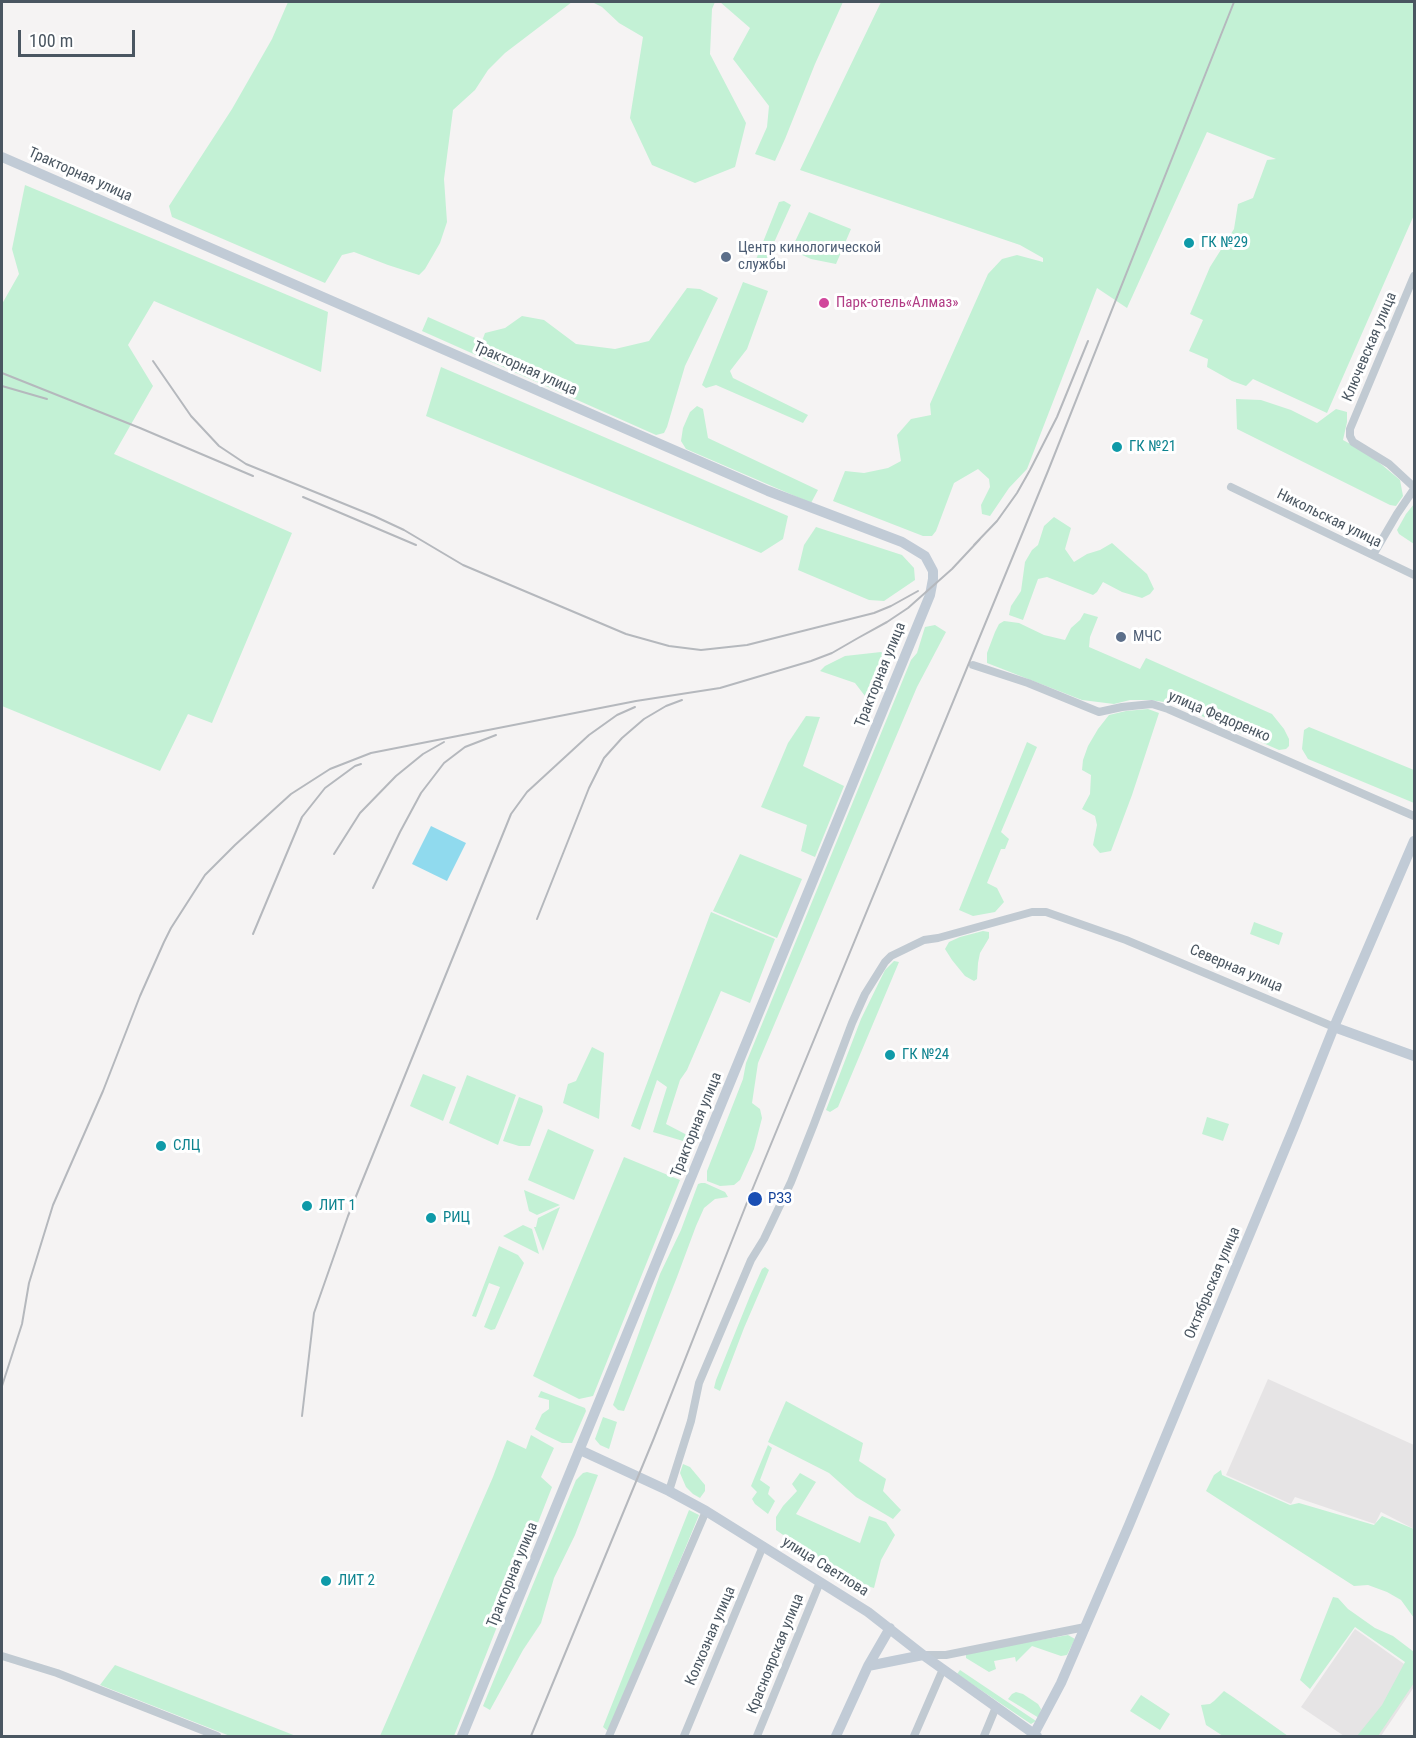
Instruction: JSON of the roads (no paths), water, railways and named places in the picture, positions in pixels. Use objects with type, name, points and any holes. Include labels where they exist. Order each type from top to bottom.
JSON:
[{"type":"main road","name":"Тракторная улица","points":[[2,157],[768,491],[902,542],[925,556],[933,572],[930,595],[462,1737]]},
{"type":"main road","name":"Октябрьская улица","points":[[1036,1735],[1085,1627],[1334,1027],[1414,841]]},
{"type":"main road","name":"Северная улица","points":[[1334,1027],[1414,1056]]},
{"type":"main road","name":"улица Светлова","points":[[580,1450],[669,1491],[763,1546],[868,1612],[942,1669],[1036,1735]]},
{"type":"main road","points":[[836,1737],[853,1696],[890,1628]]},
{"type":"main road","points":[[868,1666],[923,1655]]},
{"type":"street","name":"Ключевская улица","points":[[1414,276],[1350,429],[1353,442],[1389,464],[1414,488]]},
{"type":"street","name":"Никольская улица","points":[[1231,487],[1414,575]]},
{"type":"street","points":[[1373,555],[1414,488]]},
{"type":"street","name":"улица Федоренко","points":[[973,665],[1028,683],[1099,712],[1122,706],[1152,704],[1168,709],[1414,816]]},
{"type":"street","name":"Северная улица","points":[[669,1491],[691,1421],[699,1383],[751,1260],[764,1239],[795,1171],[861,1004],[885,962],[891,956],[924,940],[1032,912],[1046,912],[1126,940],[1334,1027]]},
{"type":"street","points":[[609,1737],[706,1511]]},
{"type":"street","name":"Колхозная улица","points":[[684,1737],[763,1546]]},
{"type":"street","name":"Красноярская улица","points":[[757,1737],[820,1582]]},
{"type":"street","points":[[923,1655],[946,1654],[1085,1627]]},
{"type":"street","points":[[2,1656],[57,1673],[217,1737]]},
{"type":"street","points":[[914,1737],[942,1669]]},
{"type":"street","points":[[984,1737],[996,1707]]},
{"type":"water","points":[[431,826],[466,843],[447,881],[412,864]]},
{"type":"railway","points":[[531,1736],[654,1438],[748,1200],[1048,471],[1234,2]]},
{"type":"railway","points":[[974,545],[997,521],[1030,470],[1057,417],[1088,341]]},
{"type":"railway","points":[[153,361],[191,416],[219,446],[246,464],[374,516],[404,530],[463,565],[626,634],[669,646],[701,650],[747,645],[874,613],[918,591]]},
{"type":"railway","points":[[2,373],[253,476]]},
{"type":"railway","points":[[2,386],[47,399]]},
{"type":"railway","points":[[303,497],[416,545]]},
{"type":"railway","points":[[2,1386],[22,1324],[29,1283],[53,1205],[164,942],[205,875],[291,794],[330,769],[371,753],[636,701],[720,688],[811,661],[832,653],[908,608],[952,569],[980,539]]},
{"type":"railway","points":[[537,919],[589,788],[604,758],[644,719],[682,700]]},
{"type":"railway","points":[[302,1416],[314,1313],[348,1216],[511,814],[527,792],[589,735],[617,715],[635,707]]},
{"type":"railway","points":[[373,888],[421,793],[444,763],[465,747],[496,735]]},
{"type":"railway","points":[[334,854],[360,813],[396,776],[423,754],[444,742]]},
{"type":"railway","points":[[253,934],[302,817],[325,788],[361,764]]},
{"type":"place","name":"ГК №29","points":[[1189,243]]},
{"type":"place","name":"Центр кинологической службы","points":[[726,257]]},
{"type":"place","name":"Парк-отель«Алмаз»","points":[[824,303]]},
{"type":"place","name":"ГК №21","points":[[1117,447]]},
{"type":"place","name":"МЧС","points":[[1121,637]]},
{"type":"place","name":"ГК №24","points":[[890,1055]]},
{"type":"place","name":"СЛЦ","points":[[161,1146]]},
{"type":"place","name":"РЗЗ","points":[[755,1199]]},
{"type":"place","name":"ЛИТ 1","points":[[307,1206]]},
{"type":"place","name":"РИЦ","points":[[431,1218]]},
{"type":"place","name":"ЛИТ 2","points":[[326,1581]]}]
